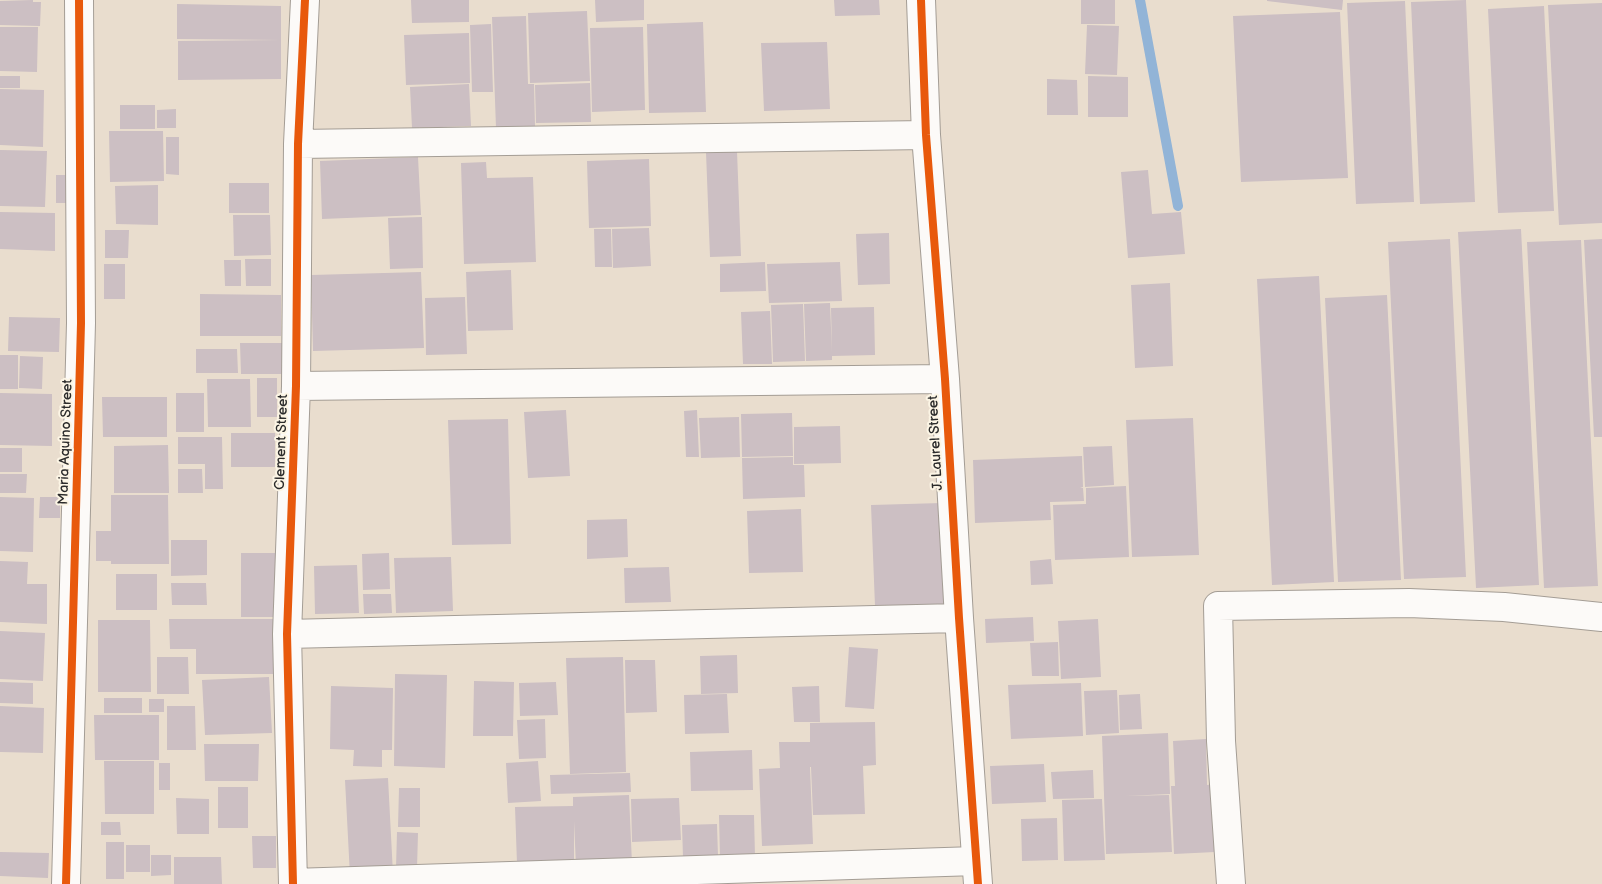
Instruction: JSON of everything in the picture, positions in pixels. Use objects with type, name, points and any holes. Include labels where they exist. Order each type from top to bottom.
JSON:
[{"type":"street","name":"Maria Aquino Street","points":[[66,884],[82,323],[79,0]]},
{"type":"street","name":"Clement Street","points":[[293,883],[287,634],[296,386],[298,144],[305,0]]},
{"type":"street","name":"J. Laurel Street","points":[[921,0],[926,135],[945,379],[959,618],[977,872]]},
{"type":"street","points":[[298,144],[926,135]]},
{"type":"street","points":[[296,386],[945,379]]},
{"type":"street","points":[[1230,884],[1221,741],[1218,606],[1409,603],[1504,606],[1602,617]]},
{"type":"street","points":[[287,634],[959,618]]},
{"type":"street","points":[[293,883],[977,872]]},
{"type":"building","points":[[33,0],[33,2],[41,2],[40,26],[0,25],[0,1]]},
{"type":"building","points":[[411,0],[469,0],[469,22],[412,23]]},
{"type":"building","points":[[595,0],[644,0],[644,20],[596,22]]},
{"type":"building","points":[[834,0],[879,0],[880,15],[835,16]]},
{"type":"building","points":[[1081,0],[1115,0],[1115,24],[1081,24]]},
{"type":"building","points":[[1267,0],[1343,0],[1342,10]]},
{"type":"building","points":[[1466,0],[1475,202],[1420,204],[1411,2]]},
{"type":"building","points":[[1405,1],[1414,202],[1356,204],[1347,3]]},
{"type":"building","points":[[1602,3],[1602,223],[1559,225],[1548,5]]},
{"type":"building","points":[[177,4],[281,6],[281,40],[177,39]]},
{"type":"building","points":[[1544,6],[1554,211],[1498,213],[1488,9]]},
{"type":"building","points":[[587,11],[590,81],[530,83],[528,13]]},
{"type":"building","points":[[1340,12],[1348,178],[1241,182],[1233,16]]},
{"type":"building","points":[[526,16],[528,84],[534,84],[535,126],[496,128],[492,17]]},
{"type":"building","points":[[703,22],[706,112],[649,113],[647,24]]},
{"type":"building","points":[[491,24],[493,92],[472,92],[470,25]]},
{"type":"building","points":[[1087,25],[1119,26],[1117,75],[1085,74]]},
{"type":"building","points":[[0,27],[38,27],[37,72],[0,71]]},
{"type":"building","points":[[643,27],[645,110],[592,112],[590,28]]},
{"type":"building","points":[[469,33],[470,83],[406,85],[404,35]]},
{"type":"building","points":[[281,40],[281,79],[178,80],[178,41]]},
{"type":"building","points":[[827,42],[830,109],[764,111],[761,43]]},
{"type":"building","points":[[0,76],[20,76],[20,88],[0,88]]},
{"type":"building","points":[[1088,76],[1128,77],[1128,117],[1088,117]]},
{"type":"building","points":[[1047,79],[1077,80],[1078,115],[1047,115]]},
{"type":"building","points":[[590,83],[591,122],[536,123],[535,85]]},
{"type":"building","points":[[469,84],[471,126],[412,128],[410,87]]},
{"type":"building","points":[[0,89],[44,90],[43,147],[0,145]]},
{"type":"building","points":[[120,105],[155,105],[155,129],[120,129]]},
{"type":"building","points":[[176,109],[176,128],[157,128],[157,110]]},
{"type":"building","points":[[109,131],[163,131],[164,181],[110,182]]},
{"type":"building","points":[[166,137],[179,137],[179,175],[166,174]]},
{"type":"building","points":[[0,150],[47,151],[45,207],[0,206]]},
{"type":"building","points":[[737,151],[741,256],[710,257],[706,152]]},
{"type":"building","points":[[418,157],[421,215],[322,219],[320,161]]},
{"type":"building","points":[[649,159],[651,226],[589,228],[587,161]]},
{"type":"building","points":[[486,162],[487,178],[533,177],[536,262],[464,264],[461,163]]},
{"type":"building","points":[[1148,170],[1152,214],[1181,212],[1185,254],[1128,258],[1121,172]]},
{"type":"building","points":[[56,175],[73,175],[72,203],[56,203]]},
{"type":"building","points":[[229,183],[269,183],[269,213],[229,213]]},
{"type":"building","points":[[158,185],[158,225],[116,224],[115,186]]},
{"type":"building","points":[[0,212],[55,213],[55,251],[0,249]]},
{"type":"building","points":[[233,215],[270,215],[271,255],[234,256]]},
{"type":"building","points":[[422,217],[423,268],[390,269],[388,218]]},
{"type":"building","points":[[649,228],[651,266],[613,268],[612,229]]},
{"type":"building","points":[[594,229],[611,229],[612,267],[595,267]]},
{"type":"building","points":[[1521,229],[1539,585],[1476,588],[1458,232]]},
{"type":"building","points":[[105,230],[129,230],[128,258],[105,258]]},
{"type":"building","points":[[889,233],[890,284],[858,285],[856,234]]},
{"type":"building","points":[[1450,239],[1466,577],[1404,579],[1388,242]]},
{"type":"building","points":[[1602,239],[1602,437],[1594,437],[1584,240]]},
{"type":"building","points":[[1581,240],[1598,586],[1544,588],[1527,242]]},
{"type":"building","points":[[245,259],[271,259],[271,286],[246,286]]},
{"type":"building","points":[[224,260],[241,260],[241,286],[225,286]]},
{"type":"building","points":[[765,262],[766,291],[720,292],[720,264]]},
{"type":"building","points":[[840,262],[842,301],[769,303],[767,264]]},
{"type":"building","points":[[104,264],[125,264],[125,299],[104,299]]},
{"type":"building","points":[[511,270],[513,330],[468,331],[466,272]]},
{"type":"building","points":[[421,272],[424,348],[313,351],[311,275]]},
{"type":"building","points":[[1319,276],[1334,582],[1272,585],[1257,279]]},
{"type":"building","points":[[1170,283],[1173,366],[1135,368],[1131,285]]},
{"type":"building","points":[[200,294],[281,295],[281,336],[200,336]]},
{"type":"building","points":[[1387,295],[1401,580],[1338,582],[1325,298]]},
{"type":"building","points":[[465,297],[467,354],[426,355],[425,298]]},
{"type":"building","points":[[830,303],[832,353],[831,308],[874,307],[875,355],[832,356],[832,360],[806,361],[804,304]]},
{"type":"building","points":[[803,304],[805,361],[773,362],[771,305]]},
{"type":"building","points":[[770,311],[772,364],[743,364],[741,312]]},
{"type":"building","points":[[9,317],[60,318],[59,352],[8,351]]},
{"type":"building","points":[[240,343],[282,343],[282,374],[241,374]]},
{"type":"building","points":[[196,349],[237,349],[238,373],[196,373]]},
{"type":"building","points":[[0,355],[18,355],[18,389],[0,389]]},
{"type":"building","points":[[20,356],[43,357],[42,389],[19,388]]},
{"type":"building","points":[[257,378],[277,378],[277,417],[257,417]]},
{"type":"building","points":[[207,379],[250,379],[251,427],[208,427]]},
{"type":"building","points":[[0,393],[52,394],[52,446],[0,445]]},
{"type":"building","points":[[176,393],[204,393],[204,432],[176,432]]},
{"type":"building","points":[[102,397],[167,397],[167,437],[103,437]]},
{"type":"building","points":[[566,410],[570,476],[528,478],[524,412]]},
{"type":"building","points":[[697,410],[699,457],[686,457],[684,411]]},
{"type":"building","points":[[792,413],[793,456],[742,457],[741,414]]},
{"type":"building","points":[[739,417],[740,457],[701,458],[699,418]]},
{"type":"building","points":[[1193,418],[1199,555],[1132,557],[1126,420]]},
{"type":"building","points":[[508,419],[511,544],[452,545],[448,420]]},
{"type":"building","points":[[840,426],[841,463],[794,464],[794,427]]},
{"type":"building","points":[[231,433],[275,433],[275,467],[231,467]]},
{"type":"building","points":[[178,437],[222,437],[223,489],[205,489],[205,464],[178,464]]},
{"type":"building","points":[[168,445],[169,493],[114,493],[114,446]]},
{"type":"building","points":[[1112,446],[1114,485],[1085,487],[1083,447]]},
{"type":"building","points":[[0,448],[22,448],[22,472],[0,472]]},
{"type":"building","points":[[1082,456],[1083,487],[1080,487],[1083,488],[1084,501],[1050,502],[1051,520],[975,523],[973,460]]},
{"type":"building","points":[[793,457],[793,465],[804,465],[805,497],[743,499],[742,458]]},
{"type":"building","points":[[178,469],[202,469],[203,493],[178,493]]},
{"type":"building","points":[[0,474],[27,474],[26,493],[0,493]]},
{"type":"building","points":[[1126,486],[1129,557],[1055,560],[1053,505],[1086,504],[1086,488]]},
{"type":"building","points":[[111,495],[168,495],[169,564],[111,564],[111,561],[96,561],[96,531],[111,531]]},
{"type":"building","points":[[0,497],[34,498],[33,552],[0,551]]},
{"type":"building","points":[[40,497],[60,497],[60,518],[39,518]]},
{"type":"building","points":[[942,503],[945,604],[875,606],[871,505]]},
{"type":"building","points":[[801,509],[803,572],[749,573],[747,511]]},
{"type":"building","points":[[627,519],[628,557],[587,559],[587,520]]},
{"type":"building","points":[[171,540],[207,540],[207,575],[171,576]]},
{"type":"building","points":[[241,553],[276,553],[276,617],[241,617]]},
{"type":"building","points":[[389,553],[390,589],[363,590],[362,554]]},
{"type":"building","points":[[451,557],[453,611],[396,613],[394,558]]},
{"type":"building","points":[[1051,559],[1053,584],[1031,585],[1030,561]]},
{"type":"building","points":[[0,561],[28,562],[27,584],[47,584],[47,624],[0,622]]},
{"type":"building","points":[[357,565],[359,613],[315,614],[314,566]]},
{"type":"building","points":[[669,567],[671,602],[625,603],[624,568]]},
{"type":"building","points":[[116,574],[157,574],[157,610],[116,610]]},
{"type":"building","points":[[171,583],[206,583],[207,605],[172,605]]},
{"type":"building","points":[[363,594],[391,594],[392,613],[364,614]]},
{"type":"building","points":[[1033,617],[1034,641],[986,643],[985,619]]},
{"type":"building","points":[[169,619],[282,619],[282,674],[196,674],[196,649],[170,649]]},
{"type":"building","points":[[1098,619],[1101,677],[1061,679],[1058,621]]},
{"type":"building","points":[[98,620],[150,620],[151,692],[98,692]]},
{"type":"building","points":[[0,631],[45,633],[43,681],[0,679]]},
{"type":"building","points":[[1058,642],[1059,676],[1032,676],[1030,643]]},
{"type":"building","points":[[849,647],[878,649],[874,709],[845,707]]},
{"type":"building","points":[[737,655],[738,693],[701,694],[700,656]]},
{"type":"building","points":[[157,657],[188,657],[189,694],[157,694]]},
{"type":"building","points":[[623,657],[626,772],[570,774],[566,658]]},
{"type":"building","points":[[625,660],[655,660],[657,712],[626,713]]},
{"type":"building","points":[[395,674],[447,675],[445,768],[394,766]]},
{"type":"building","points":[[269,677],[272,733],[205,735],[202,680]]},
{"type":"building","points":[[474,681],[514,682],[513,736],[473,736]]},
{"type":"building","points":[[0,682],[33,683],[33,704],[0,703]]},
{"type":"building","points":[[556,682],[558,715],[520,716],[519,683]]},
{"type":"building","points":[[1081,683],[1083,736],[1011,739],[1008,685]]},
{"type":"building","points":[[331,686],[393,688],[392,750],[382,750],[382,767],[353,766],[354,750],[330,749]]},
{"type":"building","points":[[819,686],[820,722],[794,722],[792,687]]},
{"type":"building","points":[[1117,690],[1119,733],[1086,735],[1084,691]]},
{"type":"building","points":[[727,694],[729,733],[685,734],[684,695]]},
{"type":"building","points":[[1140,694],[1142,729],[1120,730],[1119,695]]},
{"type":"building","points":[[104,698],[142,698],[142,713],[104,713]]},
{"type":"building","points":[[149,699],[164,699],[164,712],[149,712]]},
{"type":"building","points":[[0,706],[44,708],[43,753],[0,752]]},
{"type":"building","points":[[167,706],[195,706],[196,750],[167,750]]},
{"type":"building","points":[[94,715],[159,715],[159,760],[95,760]]},
{"type":"building","points":[[545,719],[546,758],[519,759],[517,720]]},
{"type":"building","points":[[875,722],[876,765],[863,766],[865,814],[813,815],[810,767],[813,844],[762,846],[759,769],[780,768],[779,742],[810,742],[810,723]]},
{"type":"building","points":[[1168,733],[1170,794],[1125,796],[1169,795],[1172,852],[1106,854],[1102,736]]},
{"type":"building","points":[[1206,739],[1207,785],[1213,784],[1215,852],[1174,854],[1171,786],[1175,786],[1173,741]]},
{"type":"building","points":[[204,744],[259,744],[258,781],[205,781]]},
{"type":"building","points":[[752,750],[753,790],[691,791],[690,752]]},
{"type":"building","points":[[104,761],[154,761],[154,814],[105,814]]},
{"type":"building","points":[[538,761],[541,801],[508,803],[506,763]]},
{"type":"building","points":[[159,763],[170,763],[170,790],[159,790]]},
{"type":"building","points":[[1044,764],[1046,802],[992,804],[990,766]]},
{"type":"building","points":[[1093,770],[1094,798],[1053,799],[1051,772]]},
{"type":"building","points":[[630,773],[631,792],[551,794],[550,775]]},
{"type":"building","points":[[388,778],[393,874],[350,876],[345,780]]},
{"type":"building","points":[[218,787],[248,787],[248,828],[218,828]]},
{"type":"building","points":[[399,788],[420,788],[420,827],[398,827]]},
{"type":"building","points":[[629,795],[632,864],[576,866],[574,821],[574,863],[517,864],[515,807],[573,806],[573,797]]},
{"type":"building","points":[[176,798],[209,799],[209,834],[177,834]]},
{"type":"building","points":[[679,798],[681,840],[632,842],[631,799]]},
{"type":"building","points":[[1102,799],[1105,860],[1064,861],[1062,800]]},
{"type":"building","points":[[719,815],[754,815],[755,857],[720,858]]},
{"type":"building","points":[[1057,818],[1058,860],[1022,861],[1021,819]]},
{"type":"building","points":[[101,822],[120,822],[121,835],[101,835]]},
{"type":"building","points":[[717,824],[718,857],[683,858],[682,825]]},
{"type":"building","points":[[397,832],[418,833],[417,869],[396,868]]},
{"type":"building","points":[[252,836],[276,836],[276,868],[253,868]]},
{"type":"building","points":[[106,842],[124,842],[124,879],[106,879]]},
{"type":"building","points":[[126,845],[150,845],[150,872],[126,872]]},
{"type":"building","points":[[0,852],[49,853],[48,878],[0,876]]},
{"type":"building","points":[[151,855],[171,855],[171,875],[151,876]]},
{"type":"building","points":[[174,857],[221,857],[222,884],[174,884]]},
{"type":"waterway","points":[[1140,0],[1178,206]]},
{"type":"cycle path","points":[[66,884],[81,323],[79,0]]},
{"type":"cycle path","points":[[293,884],[287,634],[296,386],[298,144],[305,0]]},
{"type":"cycle path","points":[[921,0],[926,135],[945,379],[959,618],[978,884]]}]
